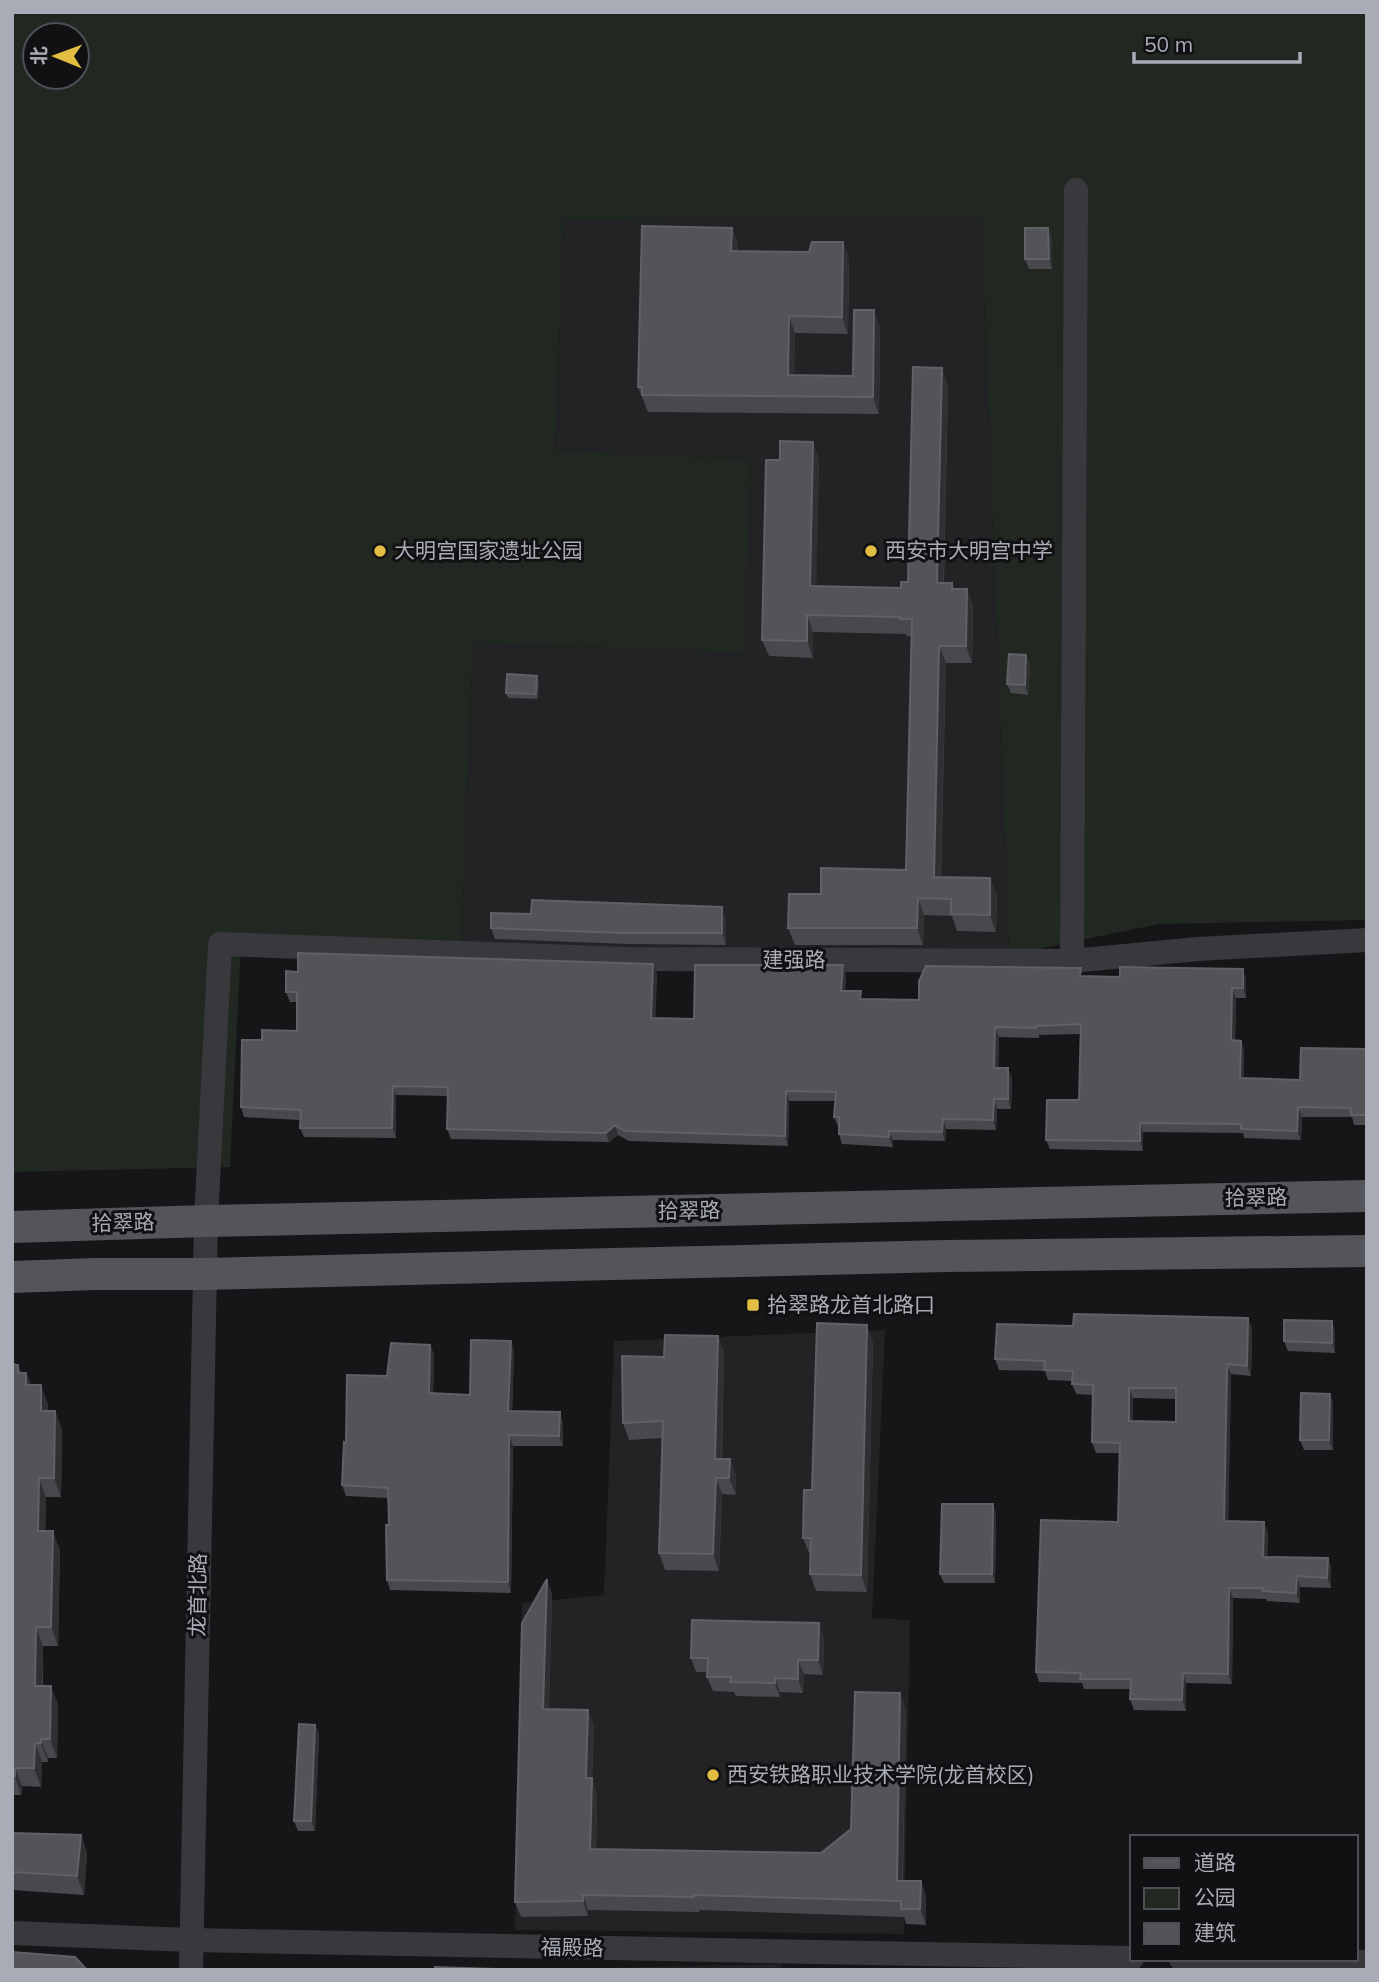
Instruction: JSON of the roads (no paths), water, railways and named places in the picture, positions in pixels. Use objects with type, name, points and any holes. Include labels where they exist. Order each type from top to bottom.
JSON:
[{"type":"main road","name":"拾翠路","points":[[12,1227],[1367,1196]]},
{"type":"main road","points":[[12,1278],[96,1273],[204,1274],[945,1256],[1367,1251]]},
{"type":"street","points":[[1072,961],[1076,190]]},
{"type":"street","name":"建强路","points":[[220,944],[628,959],[1072,961],[1198,949],[1367,940]]},
{"type":"street","name":"龙首北路","points":[[191,1970],[204,1274],[220,944]]},
{"type":"street","name":"福殿路","points":[[12,1933],[784,1961],[1130,1958]]},
{"type":"street","points":[[1251,1961],[1356,1964]]},
{"type":"place","name":"大明宫国家遗址公园","points":[[380,551]]},
{"type":"place","name":"西安市大明宫中学","points":[[871,551]]},
{"type":"place","name":"拾翠路龙首北路口","points":[[753,1305]]},
{"type":"place","name":"西安铁路职业技术学院(龙首校区)","points":[[713,1775]]}]
